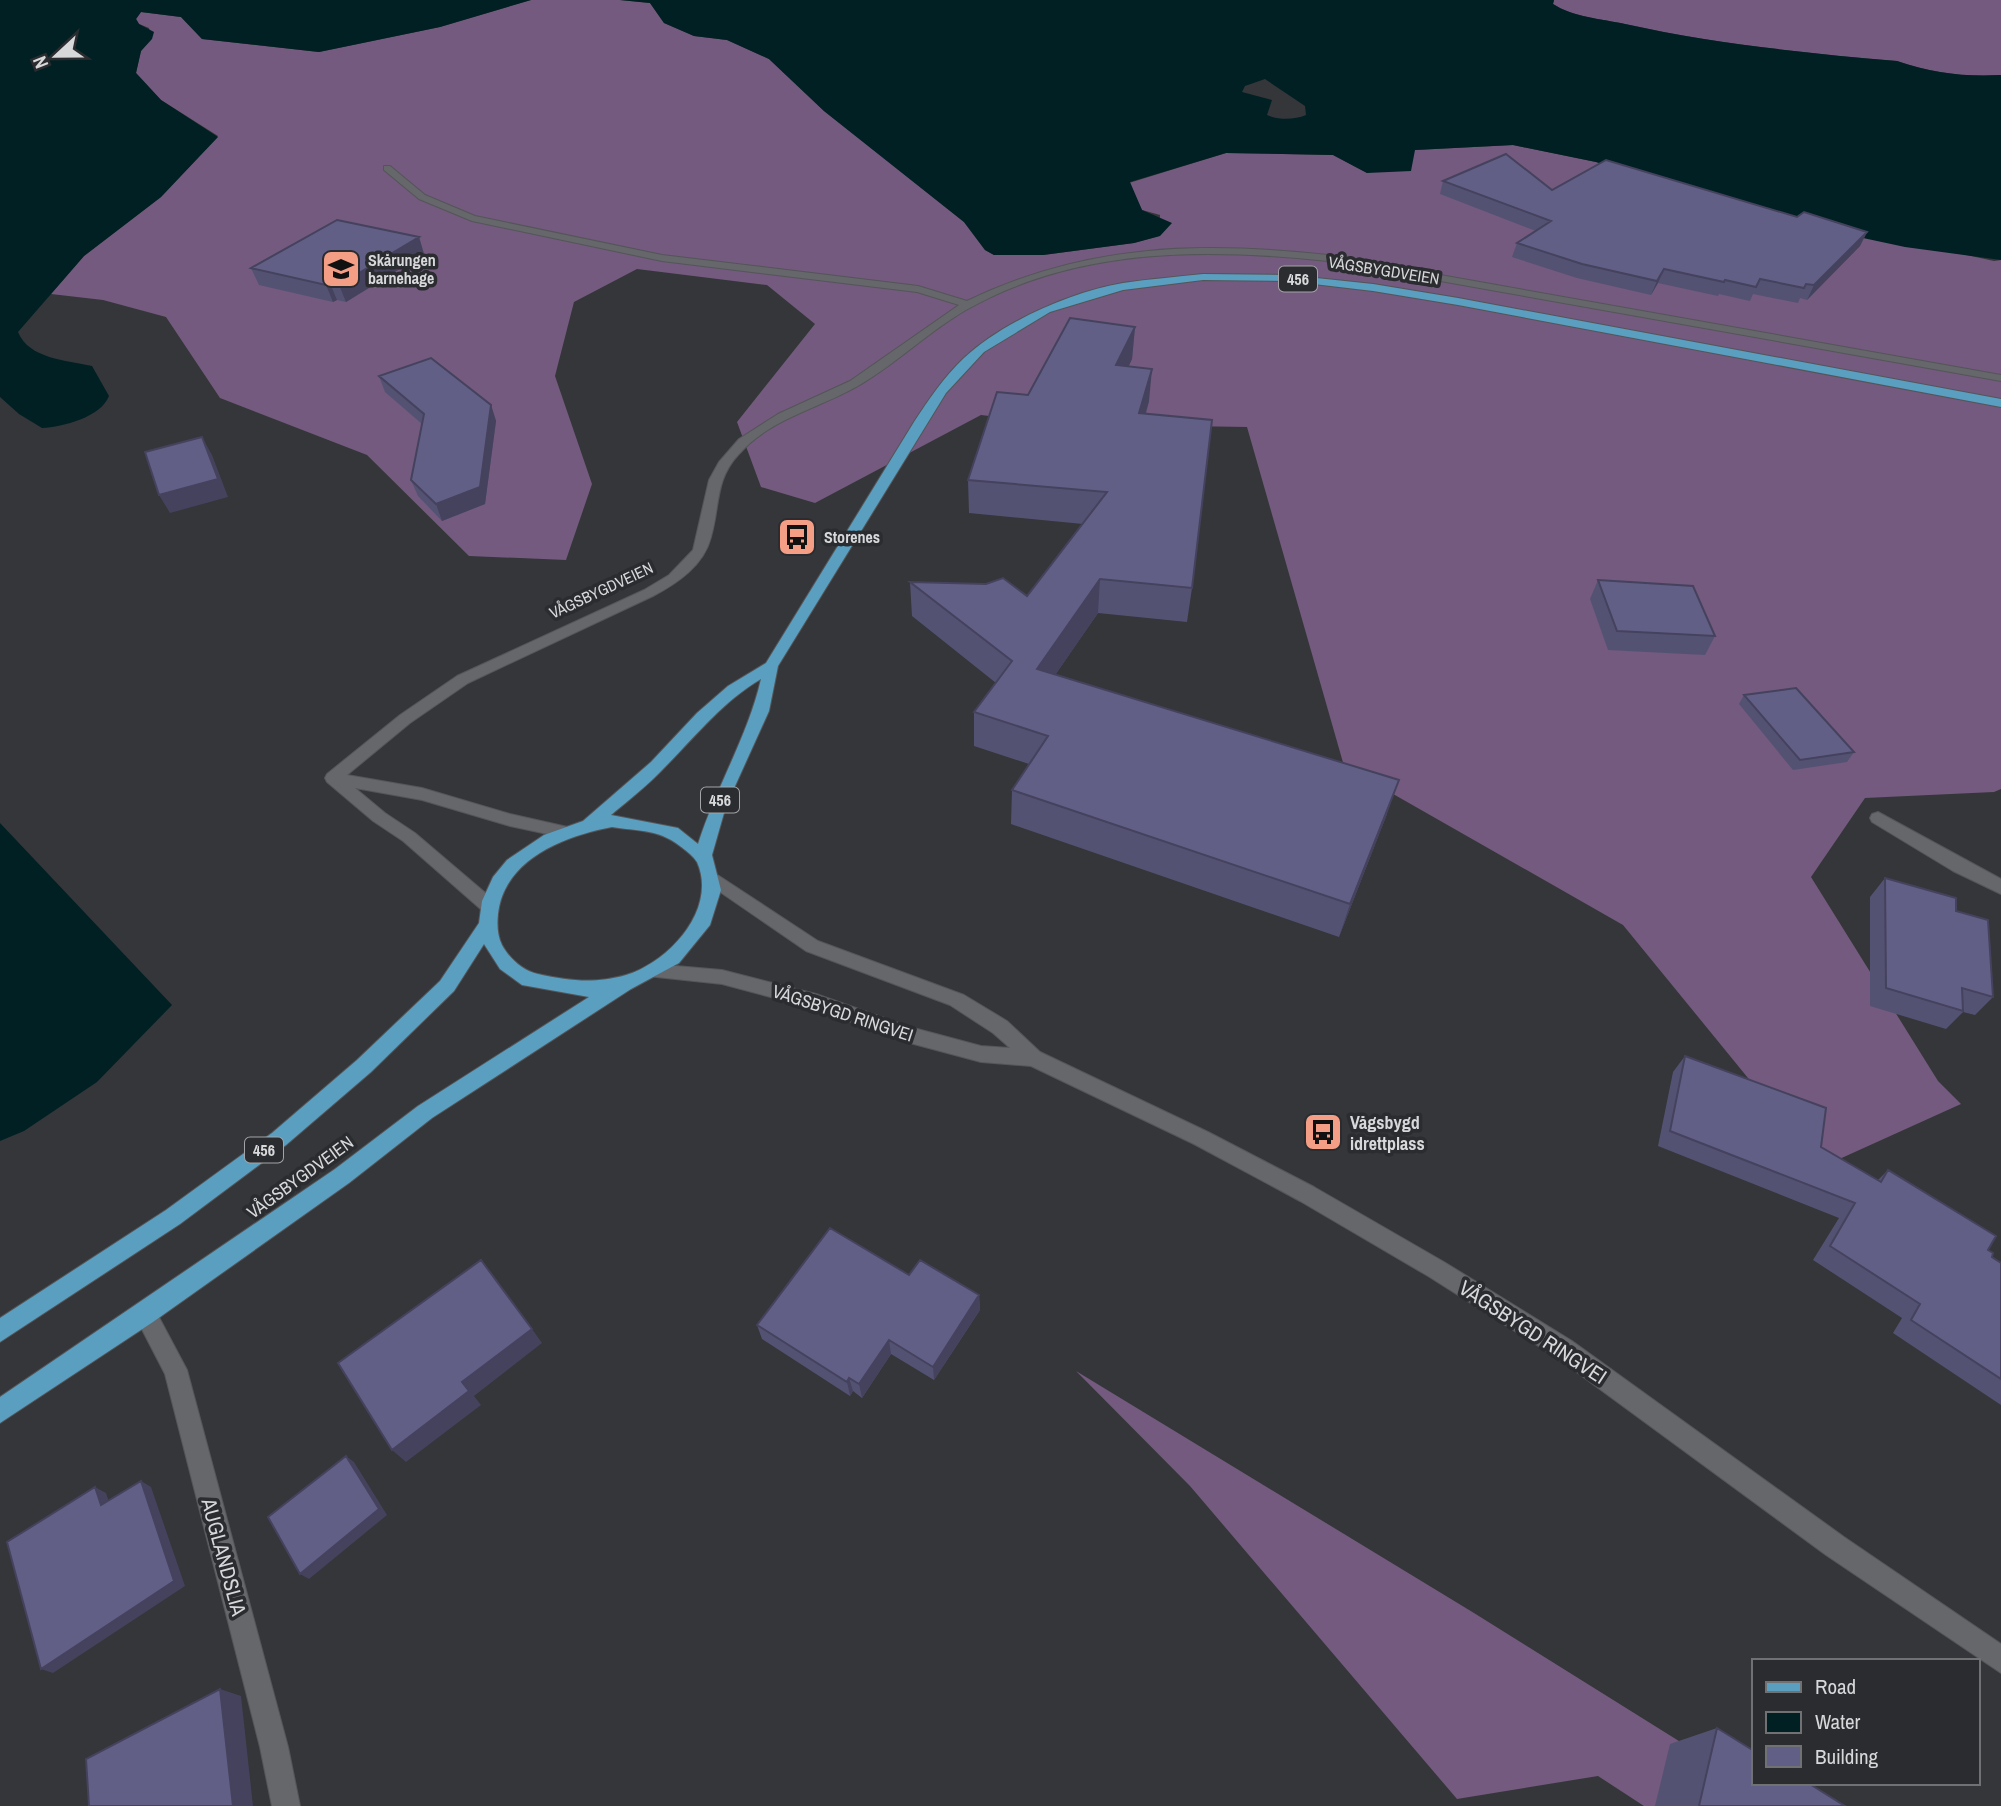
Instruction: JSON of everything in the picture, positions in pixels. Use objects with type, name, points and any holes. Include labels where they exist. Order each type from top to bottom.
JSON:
[{"type":"main road","name":"VÅGSBYGDVEIEN","points":[[703,856],[718,806],[766,696],[771,666],[919,424],[954,375],[977,352],[1006,330],[1037,313],[1077,297],[1122,286],[1207,276],[1323,282],[1442,301],[2001,403]]},
{"type":"main road","name":"VÅGSBYGDVEIEN","points":[[589,824],[657,766],[702,717],[733,689],[771,666]]},
{"type":"main road","name":"456","points":[[0,1331],[173,1217],[279,1139],[364,1066],[447,986],[489,915],[496,890],[508,872],[544,842],[589,824],[640,822],[667,828],[687,840],[703,856],[713,878]]},
{"type":"main road","points":[[489,915],[492,944],[503,962],[522,976],[545,986],[572,990],[600,989],[653,971],[693,940],[705,922],[712,903],[713,878]]},
{"type":"main road","name":"VÅGSBYGDVEIEN","points":[[0,1412],[342,1176],[425,1112],[627,982]]},
{"type":"street","points":[[387,168],[422,197],[472,218],[662,258],[918,289],[968,304]]},
{"type":"street","name":"VÅGSBYGDVEIEN","points":[[333,778],[411,714],[454,683],[642,595],[681,573],[696,557],[706,540],[715,477],[745,441],[785,414],[856,382],[968,304],[1021,281],[1056,270],[1111,258],[1175,251],[1273,251],[1367,264],[2001,378]]},
{"type":"street","points":[[333,778],[422,794],[510,820],[566,832]]},
{"type":"street","points":[[333,778],[379,817],[409,837],[489,915]]},
{"type":"street","points":[[1878,818],[1959,866],[2001,887]]},
{"type":"street","name":"VÅGSBYGD RINGVEI","points":[[713,878],[812,946],[957,1000],[1000,1027],[1033,1058],[1201,1138],[1307,1194],[1448,1276],[1564,1349],[1835,1546],[2001,1660]]},
{"type":"street","name":"VÅGSBYGD RINGVEI","points":[[653,971],[722,976],[816,1002],[910,1034],[981,1054],[1033,1058]]},
{"type":"street","name":"AUGLANDSLIA","points":[[145,1314],[176,1370],[274,1747],[286,1806]]},
{"type":"shaded area","points":[[531,0],[620,0],[650,3],[664,23],[694,36],[727,40],[769,59],[824,111],[964,222],[985,250],[994,255],[1043,255],[1134,243],[1159,236],[1160,215],[1142,210],[1129,183],[1226,153],[1333,155],[1367,173],[1415,150],[1513,145],[1596,162],[1742,206],[1994,261],[2001,260],[2001,789],[1994,792],[1865,798],[1811,877],[1938,1081],[1961,1104],[1835,1161],[1842,1193],[1623,925],[1344,766],[1247,427],[1056,424],[981,415],[815,503],[761,487],[737,422],[815,324],[767,285],[637,269],[574,302],[555,376],[592,484],[566,560],[469,556],[367,455],[220,398],[166,317],[103,300],[51,294],[84,256],[161,197],[218,136],[161,100],[136,73],[141,51],[151,39],[149,28],[139,24],[136,19],[141,12],[181,17],[202,39],[319,52],[440,27]]},
{"type":"shaded area","points":[[1554,0],[2001,0],[2001,75],[1948,73],[1897,61],[1693,37],[1579,15],[1553,4]]},
{"type":"shaded area","points":[[1076,1371],[1474,1613],[1783,1806],[1644,1806],[1598,1776],[1457,1799],[1190,1486]]},
{"type":"water","points":[[0,0],[531,0],[440,27],[319,52],[202,39],[181,17],[141,12],[136,19],[139,24],[154,32],[152,39],[141,51],[136,73],[161,100],[218,137],[161,197],[84,256],[18,332],[23,341],[39,353],[92,366],[109,396],[98,410],[80,420],[42,428],[19,414],[0,397]]},
{"type":"water","points":[[620,0],[1554,0],[1553,4],[1579,15],[1693,37],[1897,61],[1948,73],[2001,75],[2001,260],[1905,247],[1742,212],[1742,206],[1596,162],[1513,145],[1415,150],[1411,171],[1367,173],[1333,155],[1226,153],[1130,182],[1142,210],[1172,223],[1160,236],[1134,243],[1043,255],[994,255],[985,250],[964,222],[824,111],[769,59],[727,40],[694,36],[664,23],[650,3]],"holes":[[[1265,79],[1305,106],[1306,115],[1292,119],[1276,118],[1267,115],[1272,100],[1242,92],[1245,86]]]},
{"type":"water","points":[[0,823],[172,1005],[97,1082],[24,1131],[0,1141]]},
{"type":"building","points":[[1506,154],[1552,190],[1606,160],[1797,217],[1804,212],[1867,232],[1814,285],[1806,284],[1804,288],[1760,279],[1756,287],[1664,269],[1657,281],[1582,264],[1517,243],[1551,221],[1443,181]]},
{"type":"building","points":[[337,220],[419,237],[339,285],[326,285],[251,268]]},
{"type":"building","points":[[1070,318],[1135,327],[1116,365],[1152,369],[1139,413],[1212,420],[1192,588],[1100,579],[1037,669],[1399,780],[1350,904],[1012,790],[1048,736],[974,712],[1012,661],[910,582],[986,584],[1003,578],[1027,596],[1107,492],[968,480],[997,392],[1028,395]]},
{"type":"building","points":[[431,358],[491,405],[480,487],[436,504],[411,480],[424,414],[379,376]]},
{"type":"building","points":[[202,437],[218,479],[159,495],[145,452]]},
{"type":"building","points":[[1598,580],[1693,586],[1715,636],[1617,631]]},
{"type":"building","points":[[1796,688],[1854,752],[1800,760],[1744,695]]},
{"type":"building","points":[[1885,878],[1956,898],[1956,911],[1988,920],[1993,997],[1962,988],[1963,1011],[1886,988]]},
{"type":"building","points":[[1685,1056],[1826,1108],[1821,1147],[1881,1182],[1888,1170],[1996,1236],[1988,1250],[1993,1253],[1992,1257],[2001,1263],[2001,1379],[1911,1320],[1920,1304],[1830,1246],[1855,1203],[1670,1131]]},
{"type":"building","points":[[830,1228],[909,1275],[920,1260],[979,1295],[933,1367],[889,1340],[859,1384],[849,1378],[847,1382],[757,1325]]},
{"type":"building","points":[[481,1260],[532,1329],[462,1382],[469,1391],[392,1450],[338,1363]]},
{"type":"building","points":[[346,1456],[379,1509],[300,1574],[268,1517]]},
{"type":"building","points":[[141,1481],[174,1581],[41,1669],[7,1542],[95,1487],[101,1505]]},
{"type":"building","points":[[220,1689],[233,1806],[89,1806],[86,1759]]},
{"type":"building","points":[[1717,1728],[1752,1750],[1752,1785],[1811,1785],[1845,1806],[1699,1806]]},
{"type":"place","name":"Skårungen barnehage","points":[[341,269]]},
{"type":"place","name":"Storenes","points":[[797,537]]},
{"type":"place","name":"Vågsbygd idrettplass","points":[[1323,1132]]}]
